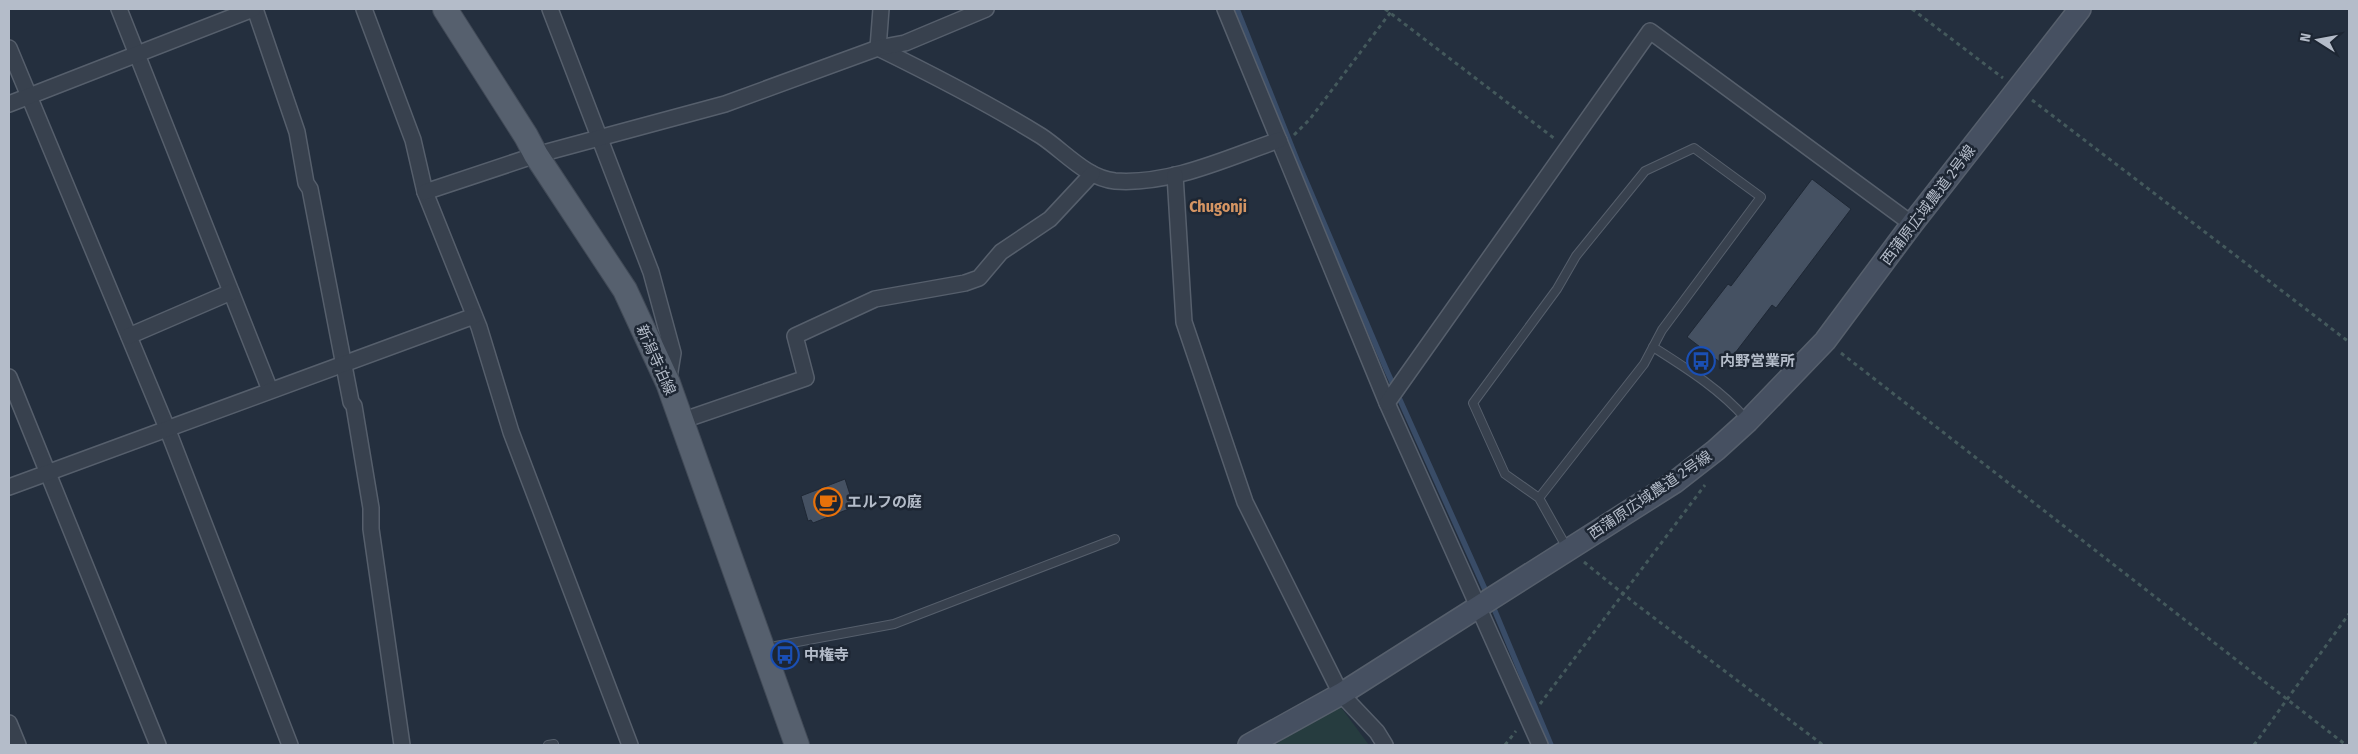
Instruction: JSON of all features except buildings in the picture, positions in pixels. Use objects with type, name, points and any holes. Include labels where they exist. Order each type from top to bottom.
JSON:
[{"type":"main road","name":"新潟寺泊線","points":[[445,9],[526,136],[536,155],[625,290],[668,383],[797,745]]},
{"type":"street","points":[[119,9],[270,390]]},
{"type":"street","points":[[9,104],[254,9],[297,132],[345,363],[371,508],[371,529],[402,745]]},
{"type":"street","points":[[364,9],[413,140],[425,192],[474,316],[514,441],[630,745]]},
{"type":"street","points":[[550,9],[653,281],[673,353],[668,383]]},
{"type":"street","points":[[878,48],[881,9]]},
{"type":"street","points":[[425,192],[536,155],[725,104],[878,48],[905,43],[986,9]]},
{"type":"street","points":[[1225,9],[1387,402],[1540,745]]},
{"type":"street","name":"西蒲原広域農道 2号線","points":[[1249,745],[1341,694],[1675,482],[1716,450],[1748,421],[1826,342],[1912,224],[2080,9]]},
{"type":"street","points":[[1387,402],[1650,31],[1912,224]]},
{"type":"street","points":[[9,48],[167,428],[290,745]]},
{"type":"street","points":[[878,48],[955,86],[1026,128],[1092,174],[1114,180],[1175,176],[1279,140]]},
{"type":"street","points":[[682,421],[806,378],[795,336],[875,299],[965,283],[979,278],[1001,252],[1050,219],[1092,174]]},
{"type":"street","points":[[1175,176],[1184,322],[1245,502],[1341,694],[1378,732],[1385,745]]},
{"type":"street","points":[[128,336],[231,292]]},
{"type":"street","points":[[9,487],[474,316]]},
{"type":"street","points":[[9,377],[158,745]]},
{"type":"street","points":[[9,723],[18,745]]},
{"type":"lane","points":[[1539,498],[1644,364],[1662,330],[1761,197],[1694,148],[1645,171],[1576,256],[1556,289],[1473,403],[1505,474],[1539,498],[1568,549]]},
{"type":"lane","points":[[1653,346],[1691,371],[1733,404],[1748,421]]},
{"type":"lane","points":[[763,649],[894,624],[1115,539]]},
{"type":"path","points":[[1385,9],[1392,11],[1567,148]]},
{"type":"path","points":[[1912,9],[2349,342]]},
{"type":"path","points":[[1279,140],[1296,134],[1310,119],[1392,11]]},
{"type":"path","points":[[1826,342],[2346,745]]},
{"type":"path","points":[[1505,745],[1528,716],[1542,703],[1711,477],[1716,450]]},
{"type":"path","points":[[1568,549],[1823,745]]},
{"type":"path","points":[[2254,745],[2277,716],[2286,700],[2349,614]]},
{"type":"green space","points":[[1337,702],[1369,745],[1275,745]]},
{"type":"waterway","points":[[1237,9],[1297,160],[1387,371],[1488,596]]},
{"type":"waterway","points":[[1492,604],[1551,745]]},
{"type":"place","name":"内野営業所","points":[[1701,361]]},
{"type":"place","name":"エルフの庭","points":[[828,502]]},
{"type":"place","name":"中権寺","points":[[785,655]]},
{"type":"district","name":"Chugonji","points":[[1218,206]]}]
